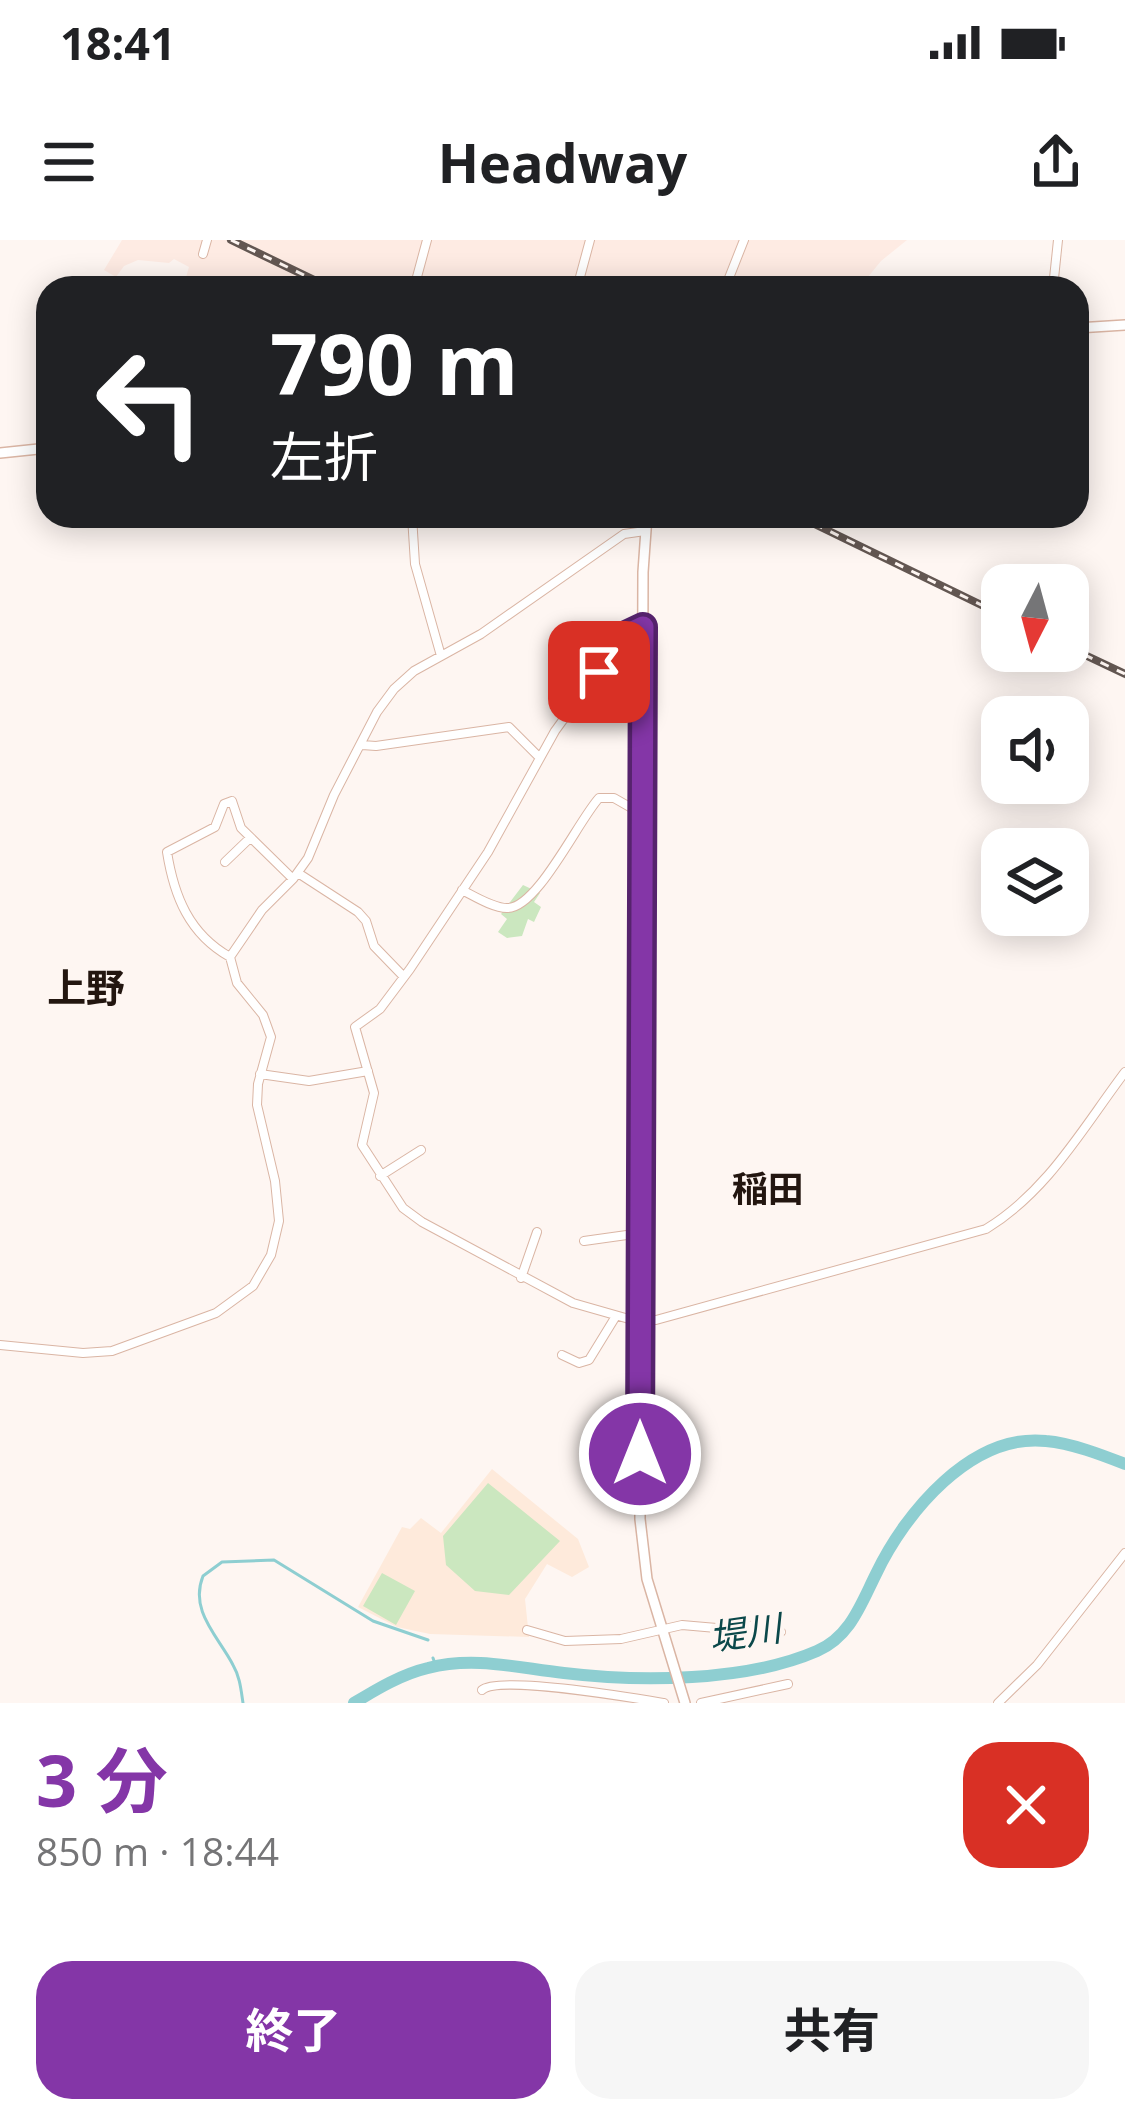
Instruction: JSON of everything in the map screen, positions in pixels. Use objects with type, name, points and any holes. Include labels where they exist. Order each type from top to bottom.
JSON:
[{"type":"main road","points":[[1089,327],[1125,325]]},
{"type":"main road","points":[[0,453],[36,449]]},
{"type":"main road","points":[[646,528],[640,1538],[646,1579],[684,1700]]},
{"type":"street","points":[[203,254],[207,240]]},
{"type":"street","points":[[417,276],[427,240]]},
{"type":"street","points":[[580,276],[590,240]]},
{"type":"street","points":[[730,276],[744,240]]},
{"type":"street","points":[[1054,276],[1058,240]]},
{"type":"street","points":[[413,528],[415,564],[441,656]]},
{"type":"street","points":[[230,957],[262,910],[296,876],[387,697],[414,670],[482,634],[624,534],[646,531]]},
{"type":"street","points":[[643,627],[624,636],[555,731],[488,852],[404,977],[380,1009],[356,1027],[374,1099],[362,1145],[407,1213],[573,1303],[641,1321],[986,1229],[1046,1180],[1125,1072]]},
{"type":"street","points":[[362,745],[508,728],[540,758]]},
{"type":"street","points":[[462,890],[513,908],[541,884],[599,798],[614,798],[642,814]]},
{"type":"street","points":[[0,1345],[86,1354],[112,1351],[216,1313],[245,1294],[272,1256],[279,1221],[275,1181],[258,1115],[260,1074],[270,1030],[237,983],[230,957],[206,939],[184,911],[167,852],[215,827],[223,807],[230,801],[236,804],[239,824],[250,838],[296,876],[358,912],[374,946],[404,977]]},
{"type":"street","points":[[225,862],[250,838]]},
{"type":"street","points":[[260,1074],[309,1081],[368,1071]]},
{"type":"street","points":[[380,1176],[421,1150]]},
{"type":"street","points":[[521,1278],[537,1232]]},
{"type":"street","points":[[584,1241],[641,1233]]},
{"type":"street","points":[[562,1354],[579,1363],[589,1360],[616,1316]]},
{"type":"street","points":[[998,1703],[1068,1629],[1125,1553]]},
{"type":"street","points":[[527,1630],[565,1641],[665,1635],[682,1625],[728,1629],[772,1623],[781,1632]]},
{"type":"street","points":[[482,1690],[491,1683],[518,1684],[664,1703]]},
{"type":"street","points":[[701,1703],[788,1684]]},
{"type":"shaded area","points":[[122,240],[907,240],[869,276],[186,276],[189,267],[174,259],[169,263],[138,260],[124,266],[117,276],[104,270]]},
{"type":"shaded area","points":[[492,1469],[578,1539],[589,1567],[572,1577],[547,1564],[525,1599],[529,1637],[430,1634],[397,1627],[358,1607],[402,1527],[410,1529],[421,1518],[441,1533]]},
{"type":"green space","points":[[523,885],[540,893],[534,902],[541,907],[534,922],[528,919],[522,936],[507,938],[498,932],[507,919],[501,914]]},
{"type":"green space","points":[[488,1483],[560,1541],[509,1595],[475,1591],[446,1565],[443,1536]]},
{"type":"green space","points":[[382,1573],[415,1591],[396,1625],[363,1606]]},
{"type":"waterway","name":"堤川","points":[[354,1703],[399,1678],[445,1665],[479,1663],[658,1678],[726,1674],[789,1661],[838,1637],[904,1526],[967,1463],[1018,1442],[1046,1441],[1125,1464]]},
{"type":"waterway","points":[[243,1703],[235,1670],[207,1623],[200,1601],[203,1576],[222,1562],[274,1560],[373,1621],[428,1640]]},
{"type":"waterway","points":[[433,1658],[436,1666]]},
{"type":"railway","points":[[231,240],[306,276]]},
{"type":"railway","points":[[823,528],[981,605]]},
{"type":"railway","points":[[1089,657],[1125,674]]},
{"type":"district","name":"上野","points":[[86,986]]},
{"type":"district","name":"稲田","points":[[768,1188]]},
{"type":"route","points":[[599,672],[624,636],[643,627],[640,1454]]}]
